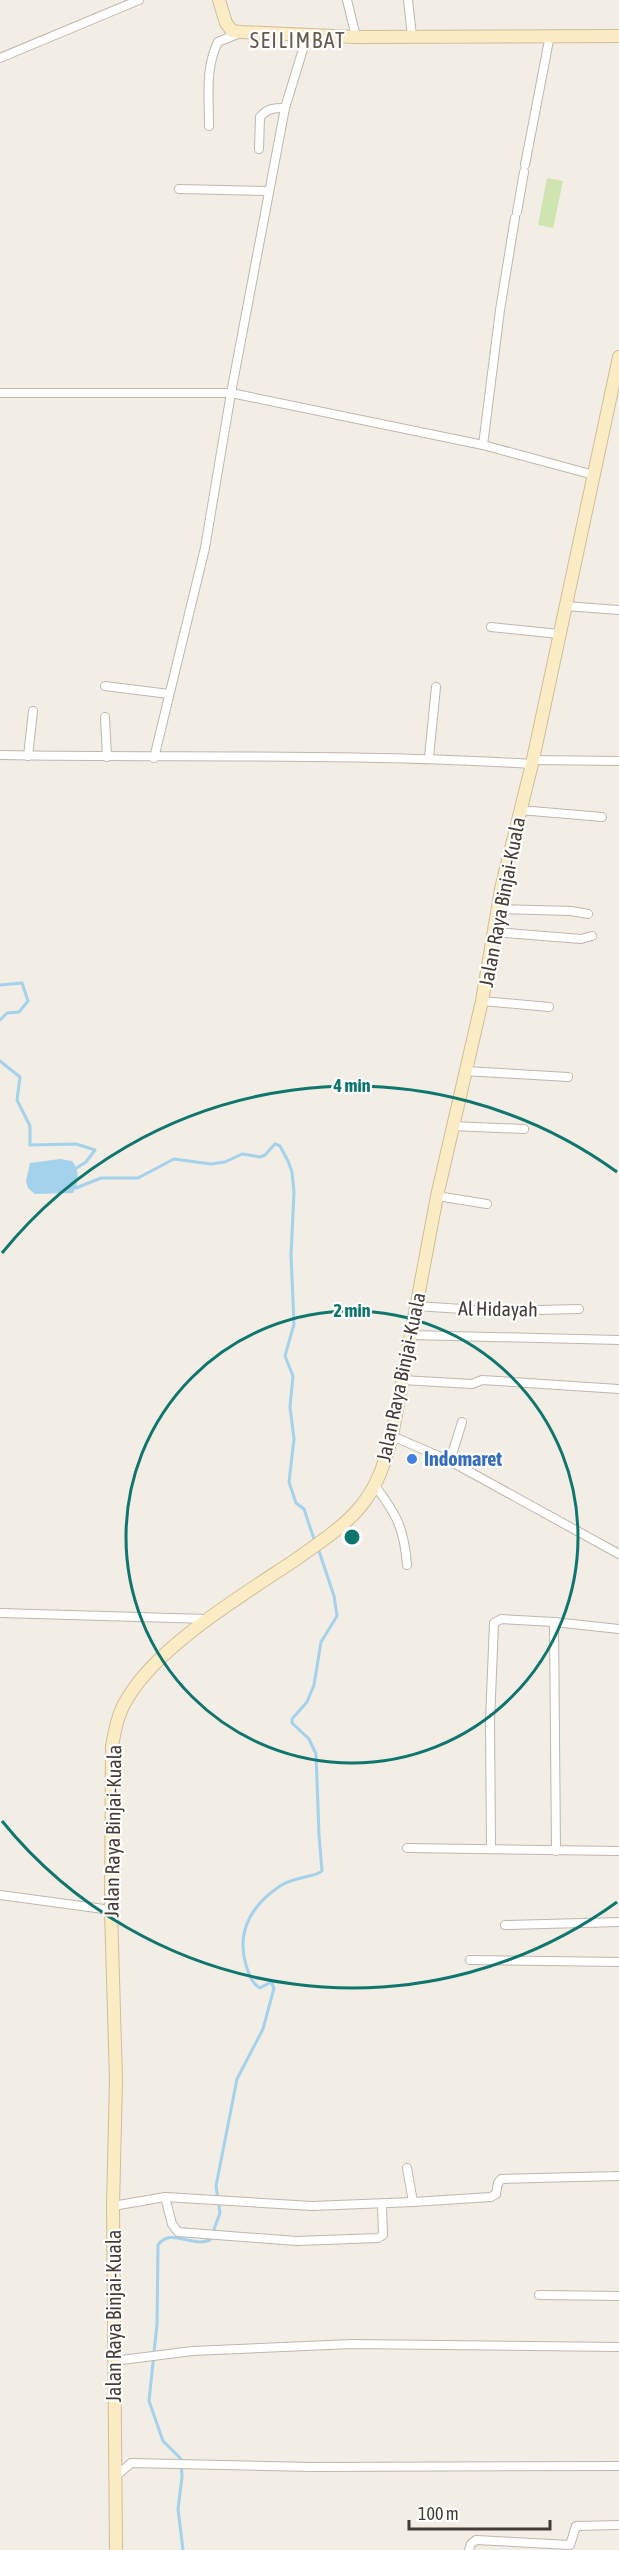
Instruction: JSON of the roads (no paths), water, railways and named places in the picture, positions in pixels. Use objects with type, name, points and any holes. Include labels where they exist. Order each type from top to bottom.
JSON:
[{"type":"main road","points":[[219,0],[226,23],[232,31],[240,32],[307,36],[619,36]]},
{"type":"main road","name":"Jalan Raya Binjai-Kuala","points":[[116,2550],[113,2206],[116,2080],[111,1910],[112,1746],[116,1724],[127,1699],[148,1670],[208,1619],[340,1527],[360,1507],[375,1486],[392,1436],[436,1196],[482,1001],[498,909],[533,762],[619,357]]},
{"type":"street","points":[[0,58],[139,0]]},
{"type":"street","points":[[347,0],[356,36]]},
{"type":"street","points":[[408,0],[412,36]]},
{"type":"street","points":[[209,126],[209,67],[212,54],[218,42],[240,32]]},
{"type":"street","points":[[154,758],[205,548],[231,393],[285,108],[307,36]]},
{"type":"street","points":[[483,445],[500,310],[550,36]]},
{"type":"street","points":[[259,149],[260,117],[266,110],[285,108]]},
{"type":"street","points":[[179,189],[268,191]]},
{"type":"street","points":[[0,393],[231,393],[483,445],[594,475]]},
{"type":"street","points":[[565,606],[619,610]]},
{"type":"street","points":[[491,627],[559,634]]},
{"type":"street","points":[[105,686],[169,694]]},
{"type":"street","points":[[429,757],[436,687]]},
{"type":"street","points":[[28,756],[33,711]]},
{"type":"street","points":[[105,717],[107,758]]},
{"type":"street","points":[[0,755],[107,758],[429,757],[533,762],[619,761]]},
{"type":"street","points":[[520,810],[602,817]]},
{"type":"street","points":[[498,909],[571,911],[588,914]]},
{"type":"street","points":[[494,932],[581,939],[592,936]]},
{"type":"street","points":[[482,1001],[549,1006]]},
{"type":"street","points":[[465,1071],[568,1077]]},
{"type":"street","points":[[452,1126],[524,1129]]},
{"type":"street","points":[[436,1196],[487,1204]]},
{"type":"street","name":"Al Hidayah","points":[[416,1306],[493,1311],[579,1309]]},
{"type":"street","points":[[411,1335],[619,1340]]},
{"type":"street","points":[[402,1380],[472,1384],[482,1380],[619,1389]]},
{"type":"street","points":[[450,1461],[462,1422]]},
{"type":"street","points":[[392,1436],[450,1461],[619,1554]]},
{"type":"street","points":[[375,1486],[400,1525],[405,1538],[407,1565]]},
{"type":"street","points":[[0,1613],[208,1619]]},
{"type":"street","points":[[490,1848],[490,1721],[495,1623],[501,1618],[619,1629]]},
{"type":"street","points":[[554,1622],[556,1851]]},
{"type":"street","points":[[407,1848],[619,1851]]},
{"type":"street","points":[[0,1896],[111,1910]]},
{"type":"street","points":[[505,1925],[619,1922]]},
{"type":"street","points":[[470,1960],[619,1962]]},
{"type":"street","points":[[407,2168],[412,2202]]},
{"type":"street","points":[[113,2206],[165,2197],[312,2206],[382,2205],[491,2197],[496,2194],[501,2179],[619,2176]]},
{"type":"street","points":[[165,2197],[172,2224],[178,2232],[297,2241],[378,2238],[383,2235],[382,2205]]},
{"type":"street","points":[[539,2295],[619,2296]]},
{"type":"street","points":[[114,2361],[192,2350],[352,2344],[619,2347]]},
{"type":"street","points":[[115,2477],[131,2463],[313,2467],[619,2466]]},
{"type":"street","points":[[469,2550],[471,2544],[476,2540],[570,2545],[576,2526],[619,2525]]},
{"type":"water","points":[[60,1159],[72,1161],[76,1168],[77,1181],[73,1193],[35,1194],[28,1188],[26,1181],[30,1163]]},
{"type":"waterway","points":[[0,985],[22,983],[28,1001],[19,1012],[7,1013],[0,1020]]},
{"type":"waterway","points":[[0,1061],[20,1077],[17,1100],[30,1126],[30,1145],[76,1144],[95,1150],[86,1162],[75,1169]]},
{"type":"waterway","points":[[74,1186],[76,1188],[101,1178],[138,1178],[174,1159],[211,1164],[225,1162],[242,1154],[260,1157],[275,1144],[280,1146],[292,1172],[294,1192],[291,1255],[294,1324],[285,1356],[293,1376],[290,1407],[294,1439],[289,1482],[296,1503],[304,1509],[315,1542]]},
{"type":"waterway","points":[[183,2550],[178,2509],[182,2477],[181,2459],[163,2441],[149,2401],[157,2324],[158,2245],[169,2238],[196,2242],[210,2240],[220,2213],[216,2186],[237,2079],[263,2029],[274,1988],[271,1982],[260,1988],[248,1972],[243,1953],[243,1941],[249,1920],[261,1902],[280,1886],[322,1871],[316,1754],[309,1739],[292,1723],[292,1719],[307,1702],[314,1685],[321,1642],[337,1616],[334,1596],[318,1548]]},
{"type":"place","name":"Indomaret","points":[[412,1459]]},
{"type":"district","name":"SEILIMBAT","points":[[298,40]]}]
